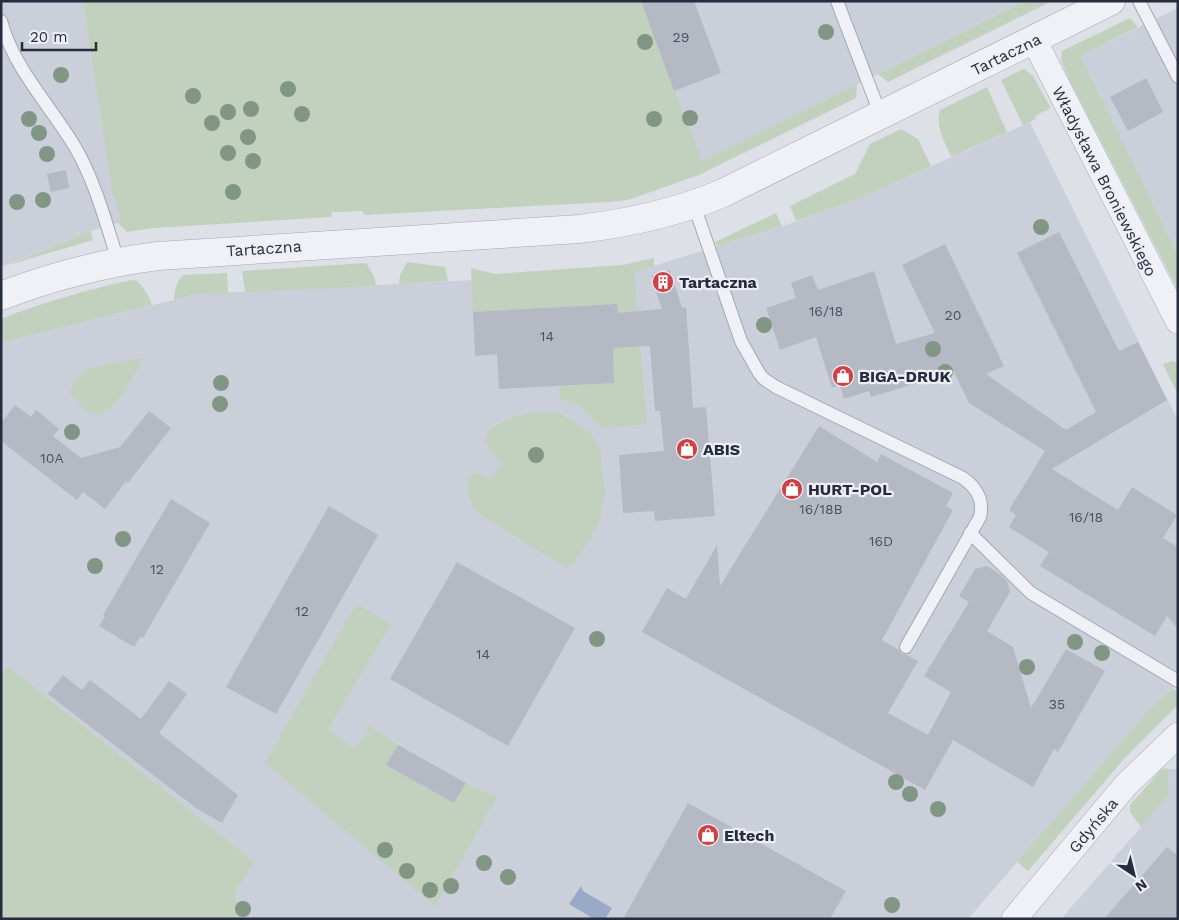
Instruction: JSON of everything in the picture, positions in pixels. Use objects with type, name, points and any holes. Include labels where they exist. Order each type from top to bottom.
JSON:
[{"type":"street","name":"Tartaczna","points":[[1,296],[58,276],[118,261],[158,256],[579,229],[653,217],[694,205],[723,193],[1112,1]]},
{"type":"street","name":"Władysława Broniewskiego","points":[[1034,40],[1178,321]]},
{"type":"street","name":"Gdyńska","points":[[1014,919],[1126,786],[1178,735]]},
{"type":"lane","points":[[838,1],[881,116]]},
{"type":"lane","points":[[1139,1],[1178,77]]},
{"type":"lane","points":[[1,21],[5,36],[14,55],[83,162],[118,261]]},
{"type":"lane","points":[[694,205],[742,341],[764,379],[776,387],[963,478],[977,491],[982,508],[980,517],[906,648]]},
{"type":"lane","points":[[970,534],[1031,593],[1178,681]]},
{"type":"shaded area","points":[[1,1],[1025,1],[628,198],[121,222],[91,231],[1,267]]},
{"type":"shaded area","points":[[1178,8],[1178,255],[1081,56]]},
{"type":"shaded area","points":[[1030,122],[1178,421],[1178,683],[1155,703],[968,919],[240,919],[235,891],[255,862],[8,666],[1,675],[1,343],[197,294],[634,272],[789,224],[856,200]]},
{"type":"shaded area","points":[[1178,766],[1178,919],[1061,919],[1168,796],[1169,769],[1175,769]]},
{"type":"green space","points":[[83,1],[641,1],[702,161],[857,84],[856,98],[699,175],[628,200],[365,215],[362,211],[332,212],[331,217],[154,228],[127,232],[118,223],[121,222],[112,190]]},
{"type":"green space","points":[[1025,1],[1052,1],[888,82],[878,74]]},
{"type":"green space","points":[[1130,18],[1138,27],[1081,56],[1178,255],[1178,290],[1061,60],[1062,51]]},
{"type":"green space","points":[[1024,69],[1033,76],[1050,107],[1035,116],[1036,119],[1023,125],[1001,80]]},
{"type":"green space","points":[[987,87],[1007,132],[951,157],[940,128],[940,110]]},
{"type":"green space","points":[[901,129],[918,139],[931,166],[856,200],[796,221],[790,206],[855,174],[870,144]]},
{"type":"green space","points":[[776,213],[782,226],[717,246],[715,242]]},
{"type":"green space","points":[[91,231],[93,240],[5,266]]},
{"type":"green space","points":[[654,258],[654,266],[634,272],[647,424],[602,428],[580,406],[560,399],[560,386],[614,383],[613,348],[632,347],[618,324],[617,304],[473,312],[471,268],[495,274],[623,265]]},
{"type":"green space","points":[[407,262],[445,267],[448,281],[399,284],[400,275]]},
{"type":"green space","points":[[366,263],[374,276],[376,286],[245,292],[242,271]]},
{"type":"green space","points":[[227,273],[228,293],[197,294],[174,300],[176,286],[183,275]]},
{"type":"green space","points":[[131,280],[137,281],[142,286],[152,305],[1,343],[1,319],[65,297]]},
{"type":"green space","points":[[143,359],[129,385],[108,410],[99,413],[88,412],[71,395],[70,391],[73,384],[86,369]]},
{"type":"green space","points":[[1172,361],[1178,363],[1178,395],[1163,364]]},
{"type":"green space","points":[[533,412],[557,412],[573,421],[591,434],[600,450],[605,491],[600,517],[591,537],[574,563],[567,568],[481,515],[473,506],[468,493],[468,481],[472,474],[477,473],[491,480],[502,464],[486,442],[490,430],[504,421]]},
{"type":"green space","points":[[356,604],[391,624],[328,729],[355,750],[370,726],[398,745],[387,766],[454,803],[466,783],[497,797],[435,906],[265,763]]},
{"type":"green space","points":[[8,666],[255,862],[235,891],[240,919],[1,919],[1,675]]},
{"type":"green space","points":[[1173,688],[1178,692],[1178,705],[1124,759],[1028,871],[1017,862],[1155,703]]},
{"type":"green space","points":[[1169,769],[1168,796],[1141,827],[1130,812],[1130,805],[1161,770]]},
{"type":"water","points":[[581,886],[583,891],[612,908],[605,919],[594,919],[569,904]]},
{"type":"building","points":[[641,1],[694,1],[721,73],[674,91]]},
{"type":"building","points":[[1146,78],[1163,112],[1128,131],[1110,97]]},
{"type":"building","points":[[66,170],[69,188],[51,192],[47,174]]},
{"type":"building","points":[[1059,232],[1119,351],[1138,342],[1167,400],[1052,469],[1118,510],[1132,487],[1177,515],[1163,538],[1178,547],[1178,629],[1167,616],[1155,636],[1040,566],[1049,552],[1009,527],[1016,515],[1009,510],[1045,451],[969,403],[954,372],[871,397],[869,391],[844,399],[840,385],[832,388],[816,337],[780,350],[766,308],[796,298],[791,283],[812,275],[818,290],[874,271],[896,344],[935,333],[902,265],[945,244],[1004,366],[986,374],[1066,430],[1096,412],[1017,253]]},
{"type":"building","points":[[670,270],[682,308],[686,307],[693,408],[706,407],[715,516],[655,521],[654,511],[623,513],[619,455],[664,451],[660,411],[655,411],[650,346],[613,348],[614,383],[499,389],[497,354],[475,356],[473,312],[617,304],[618,313],[662,309],[651,276]]},
{"type":"building","points":[[15,405],[31,417],[36,410],[59,429],[53,436],[81,458],[120,447],[149,411],[171,428],[105,509],[83,492],[77,500],[1,441],[1,423]]},
{"type":"building","points":[[819,426],[877,462],[881,454],[953,493],[946,506],[953,510],[882,640],[899,650],[902,654],[918,661],[888,713],[928,735],[951,692],[924,676],[969,602],[959,596],[975,569],[987,566],[1007,581],[1010,592],[987,631],[1013,647],[1031,708],[1066,649],[1105,671],[1058,752],[1054,749],[1033,787],[953,740],[925,790],[642,632],[667,588],[686,599],[717,545],[720,586]]},
{"type":"building","points":[[171,499],[210,523],[143,638],[140,637],[134,647],[99,626],[105,616],[103,615]]},
{"type":"building","points":[[329,506],[378,535],[276,714],[226,687]]},
{"type":"building","points":[[457,562],[575,628],[508,746],[390,679]]},
{"type":"building","points":[[63,675],[82,690],[90,680],[141,719],[169,681],[187,694],[159,733],[238,795],[222,823],[196,808],[48,694]]},
{"type":"building","points":[[398,745],[466,783],[454,803],[386,765]]},
{"type":"building","name":"Eltech","points":[[688,803],[846,891],[830,919],[623,919]]},
{"type":"building","points":[[1167,847],[1178,856],[1178,919],[1104,919]]},
{"type":"place","name":"Tartaczna","points":[[663,282]]},
{"type":"place","name":"BIGA-DRUK","points":[[843,376]]},
{"type":"place","name":"ABIS","points":[[687,449]]},
{"type":"place","name":"HURT-POL","points":[[792,489]]},
{"type":"place","name":"Eltech","points":[[708,835]]}]
